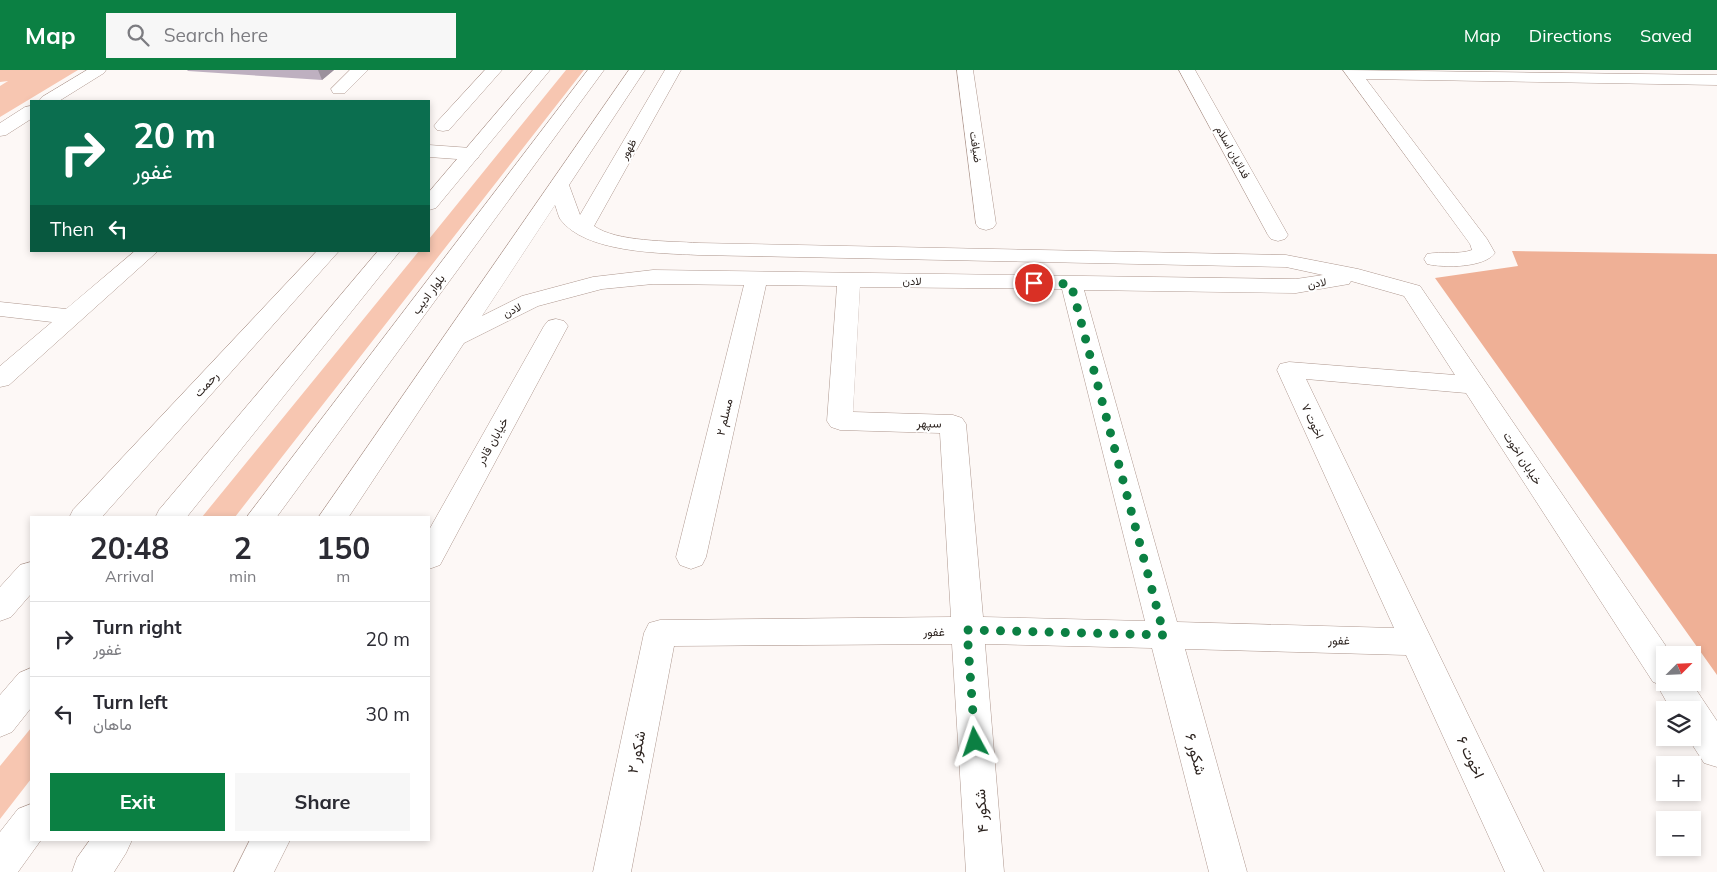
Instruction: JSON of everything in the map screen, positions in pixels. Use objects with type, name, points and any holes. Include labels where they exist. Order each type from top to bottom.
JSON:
[{"type":"street","points":[[50,100],[98,70]]},
{"type":"street","points":[[339,89],[360,70]]},
{"type":"street","points":[[443,126],[494,70]]},
{"type":"street","points":[[430,203],[542,70]]},
{"type":"street","name":"بلوار ادیب","points":[[262,516],[596,70]]},
{"type":"street","points":[[333,516],[637,70]]},
{"type":"street","name":"ظهور","points":[[583,227],[673,70]]},
{"type":"street","name":"ضیافت","points":[[965,70],[986,224]]},
{"type":"street","name":"فدائیان اسلام","points":[[1187,70],[1278,235]]},
{"type":"street","points":[[1353,72],[1717,80]]},
{"type":"street","points":[[1353,72],[1480,243],[1484,253],[1467,259],[1435,259]]},
{"type":"street","points":[[3,129],[30,112]]},
{"type":"street","points":[[3,129],[30,128]]},
{"type":"street","points":[[430,151],[471,154]]},
{"type":"street","name":"لادن","points":[[559,184],[569,217],[593,234],[634,245],[698,250],[1286,261],[1358,276]]},
{"type":"street","points":[[0,379],[147,252]]},
{"type":"street","name":"رحمت","points":[[85,516],[329,252]]},
{"type":"street","points":[[171,516],[389,252]]},
{"type":"street","name":"لادن","points":[[454,338],[530,301],[601,282],[653,277],[1296,286],[1358,276]]},
{"type":"street","name":"خیابان اخوت","points":[[1358,276],[1412,291],[1656,658]]},
{"type":"street","name":"مسلم ۲","points":[[690,557],[757,278]]},
{"type":"street","name":"سپهر","points":[[849,280],[840,421],[953,424],[967,630]]},
{"type":"street","name":"شکور ۶","points":[[1071,284],[1228,872]]},
{"type":"street","points":[[0,309],[72,316]]},
{"type":"street","name":"خیابان قادر","points":[[430,555],[556,326]]},
{"type":"street","name":"اخوت ۷","points":[[1418,642],[1289,370],[1474,384]]},
{"type":"street","points":[[0,608],[30,575]]},
{"type":"street","name":"غفور","points":[[660,633],[967,630],[1418,642]]},
{"type":"street","name":"شکور ۴","points":[[967,630],[985,872]]},
{"type":"street","name":"شکور ۲","points":[[612,872],[660,633]]},
{"type":"street","name":"اخوت ۶","points":[[1418,642],[1525,872]]},
{"type":"street","points":[[0,720],[30,684]]},
{"type":"street","points":[[1701,727],[1717,751]]},
{"type":"street","points":[[0,864],[30,823]]},
{"type":"street","points":[[91,872],[111,841]]},
{"type":"street","points":[[253,872],[270,841]]},
{"type":"shaded area","points":[[0,70],[78,70],[0,117],[0,86],[8,81],[0,82]]},
{"type":"shaded area","points":[[566,70],[584,70],[236,516],[203,516],[418,252],[430,252],[430,238]]},
{"type":"shaded area","points":[[1512,251],[1717,254],[1717,675],[1701,652],[1701,646],[1696,646],[1435,278],[1518,266]]},
{"type":"shaded area","points":[[30,729],[30,780],[0,819],[0,766]]},
{"type":"route","points":[[975,742],[967,630],[1164,635],[1071,284],[1034,283]]}]
